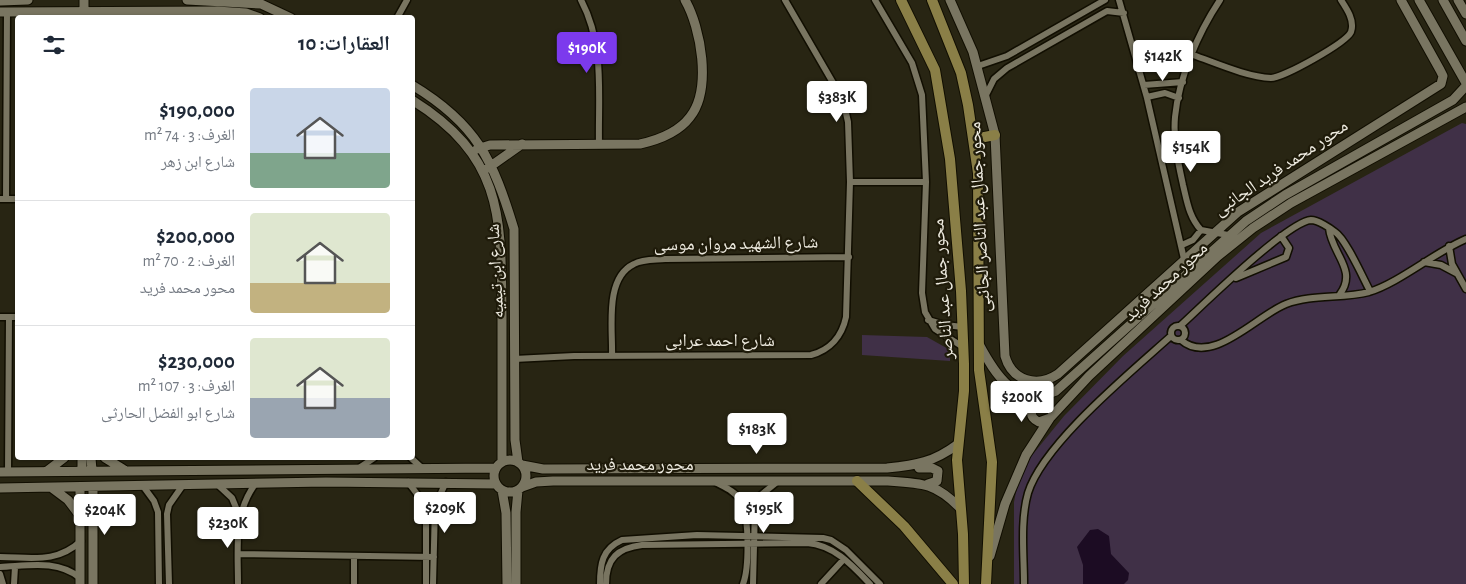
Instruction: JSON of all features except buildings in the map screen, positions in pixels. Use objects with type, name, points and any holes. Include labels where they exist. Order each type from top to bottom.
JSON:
[{"type":"main road","points":[[0,1],[28,0]]},
{"type":"main road","points":[[84,0],[84,14]]},
{"type":"main road","points":[[187,0],[261,3],[272,13]]},
{"type":"main road","points":[[472,151],[481,147],[522,144],[629,145],[652,141],[679,128],[694,111],[700,91],[701,43],[695,20],[685,0]]},
{"type":"main road","name":"محور جمال عبد الناصر","points":[[901,0],[922,40],[937,81],[950,158],[963,327],[964,391],[958,444],[964,584]]},
{"type":"main road","name":"محور جمال عبد الناصر","points":[[932,0],[961,73],[974,139],[978,173],[980,385],[992,462],[986,584]]},
{"type":"main road","name":"محور جمال عبد الناصر الجانبى","points":[[950,0],[959,17],[978,66],[995,135],[1006,356],[1010,369],[1017,376],[1032,381],[1046,380]]},
{"type":"main road","name":"محور محمد فريد الجانبى","points":[[1046,380],[1058,374],[1238,212],[1438,88],[1443,80],[1440,70],[1401,0]]},
{"type":"main road","points":[[1419,0],[1466,85],[1466,92]]},
{"type":"main road","points":[[1443,0],[1466,41]]},
{"type":"main road","points":[[1458,0],[1466,14]]},
{"type":"main road","points":[[257,15],[261,3]]},
{"type":"main road","points":[[3,12],[84,14],[218,11],[249,15]]},
{"type":"main road","points":[[1456,66],[1466,64]]},
{"type":"main road","name":"محور محمد فريد","points":[[1043,395],[1056,391],[1065,384],[1228,235],[1264,209],[1334,167],[1453,100],[1466,85]]},
{"type":"main road","name":"شارع ابن تيميه","points":[[415,87],[452,112],[481,147],[492,166],[514,229],[515,440],[520,464]]},
{"type":"main road","points":[[1453,100],[1463,108]]},
{"type":"main road","name":"شارع ابن تيميه","points":[[415,102],[443,122],[472,151],[483,170],[496,204],[502,254],[499,465]]},
{"type":"main road","name":"محور محمد فريد","points":[[986,573],[1012,486],[1029,450],[1050,418],[1089,376],[1236,241],[1291,203],[1463,108]]},
{"type":"main road","points":[[974,139],[995,135]]},
{"type":"main road","points":[[483,170],[492,166],[522,144]]},
{"type":"main road","points":[[1327,156],[1334,167]]},
{"type":"main road","points":[[979,342],[995,372],[1006,385],[1024,394],[1043,395]]},
{"type":"main road","points":[[1046,380],[1043,395],[1032,408],[1032,415],[1039,422],[1050,418]]},
{"type":"main road","name":"محور محمد فريد","points":[[520,464],[558,469],[887,468],[936,459],[958,444]]},
{"type":"main road","points":[[47,471],[61,460]]},
{"type":"main road","points":[[82,460],[82,470]]},
{"type":"main road","points":[[91,460],[92,470]]},
{"type":"main road","points":[[108,460],[126,470]]},
{"type":"main road","points":[[4,472],[424,469],[499,465],[510,460],[520,464],[526,474],[520,488],[516,512],[516,584]]},
{"type":"main road","points":[[499,465],[494,479],[499,487],[506,513],[507,584]]},
{"type":"main road","points":[[911,465],[918,468],[936,469],[938,479],[928,484]]},
{"type":"main road","points":[[857,480],[904,526],[953,584]]},
{"type":"main road","name":"محور محمد فريد","points":[[520,488],[536,482],[553,481],[777,482],[857,480],[928,484],[944,492],[961,509]]},
{"type":"main road","points":[[0,488],[407,481],[446,482],[499,487],[510,492],[520,488]]},
{"type":"main road","points":[[93,487],[93,584]]},
{"type":"main road","points":[[52,488],[68,500],[81,516]]},
{"type":"main road","points":[[80,488],[80,581]]},
{"type":"street","points":[[399,15],[407,0]]},
{"type":"street","points":[[581,0],[590,19],[597,42],[599,145]]},
{"type":"street","name":"شارع احمد عرابى","points":[[514,359],[555,356],[778,356],[819,353],[834,342],[845,325],[849,257],[850,182],[846,107],[785,0]]},
{"type":"street","points":[[875,0],[912,64],[919,81],[924,115],[926,182],[923,304],[928,320],[939,332],[963,347]]},
{"type":"street","points":[[978,66],[1012,54],[1104,0],[1107,11]]},
{"type":"street","points":[[1119,0],[1144,85],[1187,272]]},
{"type":"street","points":[[1220,0],[1208,20],[1183,82],[1179,98],[1175,134],[1188,208],[1201,230],[1214,234],[1228,235]]},
{"type":"street","points":[[1193,55],[1256,74],[1278,77],[1336,46],[1348,37],[1352,25],[1351,19],[1341,0]]},
{"type":"street","points":[[986,95],[998,75],[1017,63],[1107,11],[1117,10],[1124,13]]},
{"type":"street","points":[[3,12],[3,199]]},
{"type":"street","points":[[1012,54],[1017,63]]},
{"type":"street","points":[[1144,85],[1183,82]]},
{"type":"street","points":[[1147,97],[1165,93],[1179,98]]},
{"type":"street","points":[[850,182],[926,182]]},
{"type":"street","points":[[1024,584],[1026,502],[1031,484],[1040,467],[1058,445],[1104,398],[1171,336],[1172,328],[1180,326],[1281,236],[1309,221],[1318,222],[1340,236],[1370,291]]},
{"type":"street","points":[[1328,228],[1330,237],[1347,274],[1346,284],[1340,294]]},
{"type":"street","points":[[1182,245],[1193,240],[1201,230]]},
{"type":"street","points":[[1228,282],[1286,257],[1289,248],[1281,236]]},
{"type":"street","points":[[1171,336],[1175,340],[1181,340],[1189,345],[1201,347],[1221,344],[1282,305],[1299,300],[1370,291],[1424,262],[1449,246],[1466,239]]},
{"type":"street","points":[[1449,246],[1452,264],[1466,289]]},
{"type":"street","name":"شارع الشهيد مروان موسى","points":[[612,356],[615,285],[624,271],[635,263],[664,259],[849,257]]},
{"type":"street","points":[[1424,262],[1441,265],[1457,274]]},
{"type":"street","points":[[0,317],[15,317]]},
{"type":"street","points":[[4,472],[9,393],[9,317]]},
{"type":"street","name":"محور جمال عبد الناصر الجانبى","points":[[928,320],[945,325],[963,327]]},
{"type":"street","points":[[1180,326],[1185,332],[1181,340]]},
{"type":"street","points":[[0,393],[9,393]]},
{"type":"street","points":[[359,468],[371,460]]},
{"type":"street","points":[[413,460],[424,469]]},
{"type":"street","points":[[407,481],[420,498],[426,511],[426,584]]},
{"type":"street","points":[[434,584],[435,506],[446,482]]},
{"type":"street","points":[[715,482],[732,492],[743,503],[746,535],[750,545],[753,584]]},
{"type":"street","points":[[743,584],[750,545],[754,535],[756,503],[777,482]]},
{"type":"street","points":[[238,584],[239,515],[249,492],[256,483]]},
{"type":"street","points":[[217,484],[232,498],[239,515]]},
{"type":"street","points":[[169,584],[169,505],[183,485]]},
{"type":"street","points":[[143,486],[154,501],[158,522],[160,584]]},
{"type":"street","points":[[158,522],[168,521]]},
{"type":"street","points":[[600,584],[602,558],[610,547],[622,540],[746,535],[814,537],[831,540],[846,550],[880,584]]},
{"type":"street","points":[[0,557],[51,558],[67,552],[80,541]]},
{"type":"street","points":[[606,584],[609,562],[613,556],[626,548],[686,544],[818,544],[831,548],[870,584]]},
{"type":"street","points":[[238,554],[434,557]]},
{"type":"street","points":[[354,556],[354,584]]},
{"type":"street","points":[[821,584],[844,559]]},
{"type":"street","points":[[0,568],[54,565],[72,572],[80,581]]},
{"type":"street","points":[[14,584],[16,567]]},
{"type":"street","points":[[0,574],[3,584]]},
{"type":"shaded area","points":[[1462,123],[1466,124],[1466,584],[1014,584],[1014,502],[1018,482],[1029,459],[1064,416],[1123,356],[1261,233]]},
{"type":"shaded area","points":[[862,335],[927,337],[950,350],[950,361],[862,355]]},
{"type":"shaded area","points":[[1098,529],[1109,536],[1111,554],[1129,573],[1128,580],[1124,584],[1083,584],[1083,565],[1077,547],[1090,530]]}]
